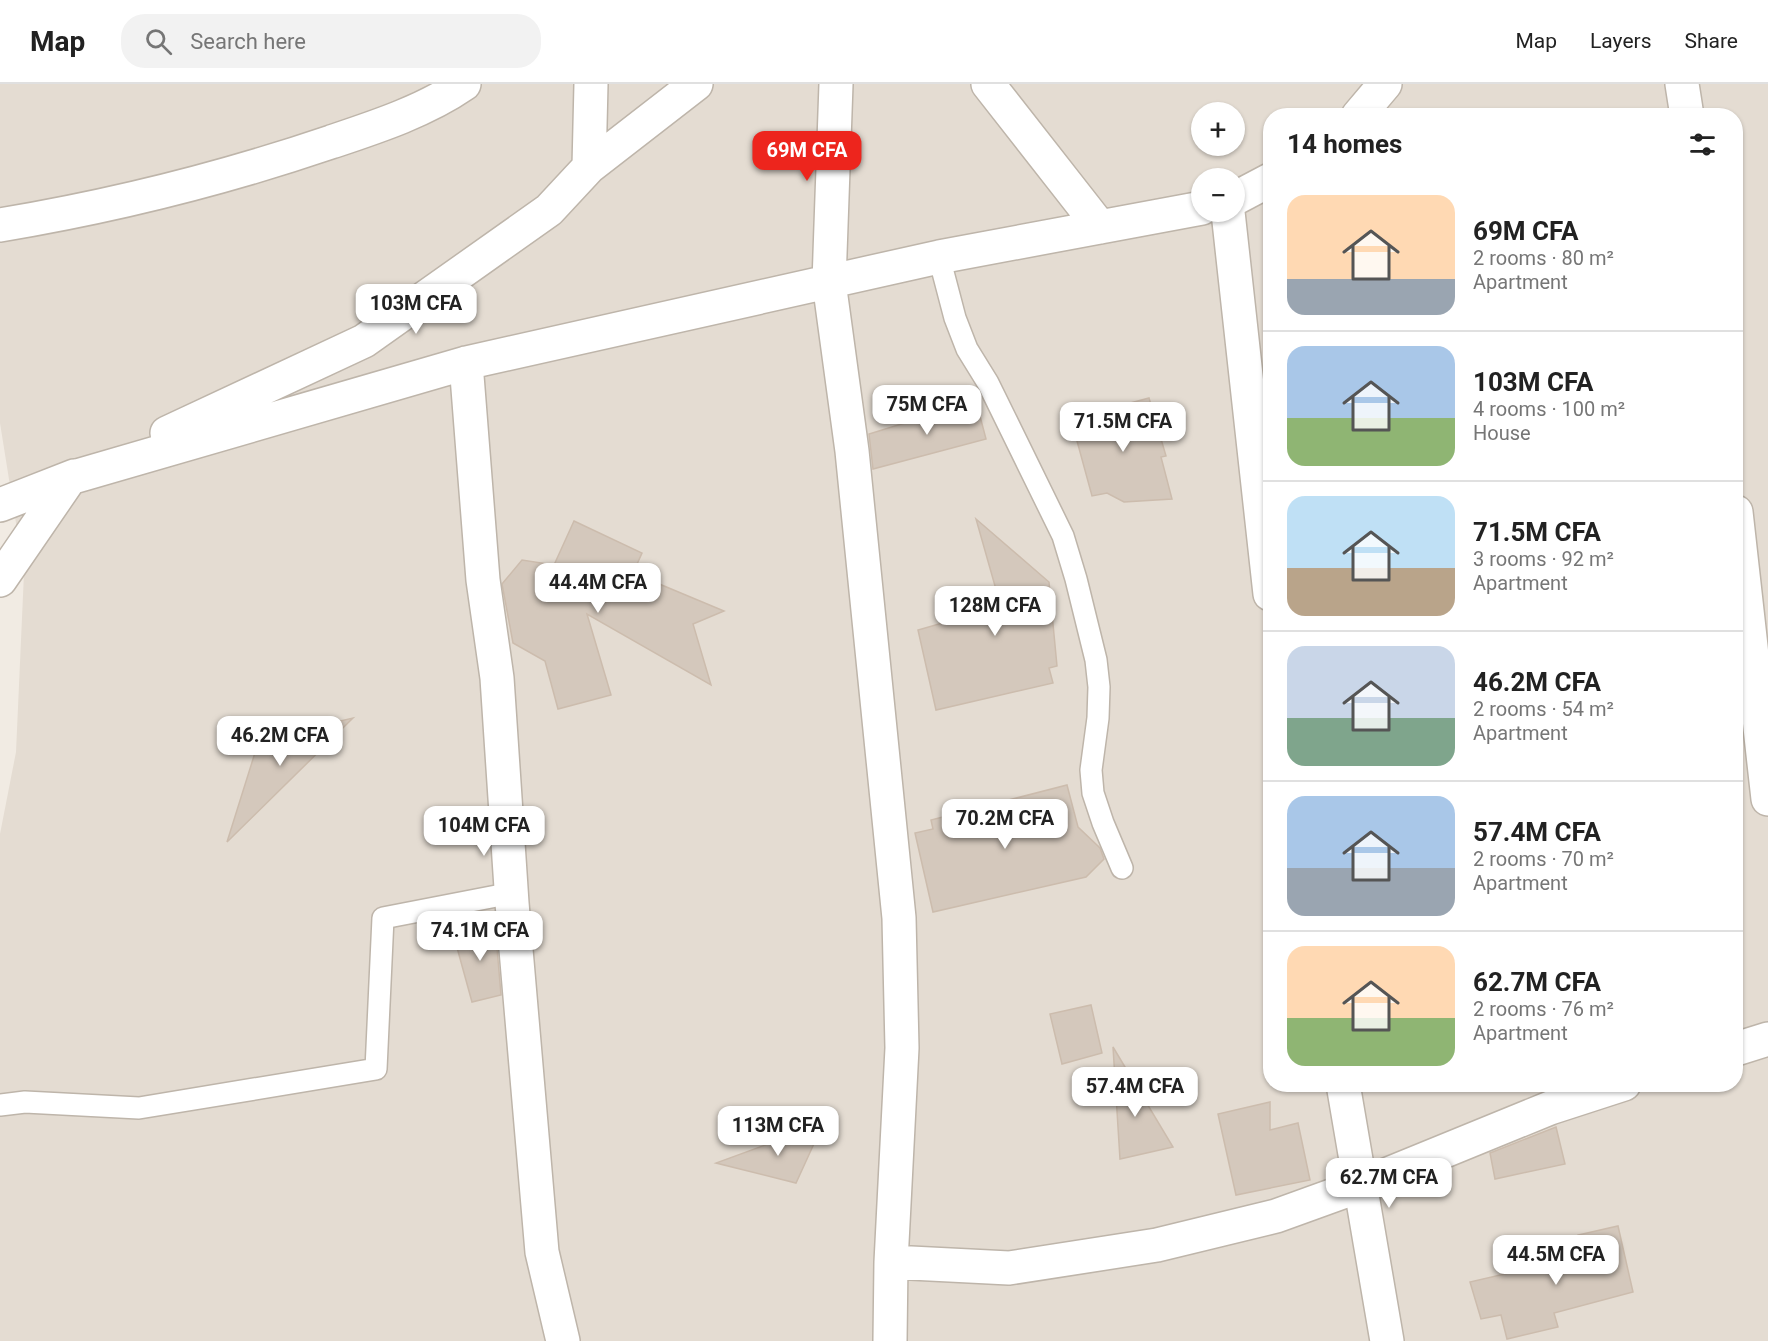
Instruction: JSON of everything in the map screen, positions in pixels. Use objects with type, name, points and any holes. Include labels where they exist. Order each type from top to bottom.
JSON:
[{"type":"street","points":[[0,225],[76,212],[170,191],[263,166],[443,99],[464,84]]},
{"type":"street","points":[[589,166],[591,84]]},
{"type":"street","points":[[0,505],[70,478],[364,341],[549,210],[589,166],[696,84]]},
{"type":"street","points":[[836,84],[829,282],[852,451],[899,918],[902,1048],[891,1263],[890,1341]]},
{"type":"street","points":[[988,84],[1100,227]]},
{"type":"street","points":[[1365,108],[1385,84]]},
{"type":"street","points":[[1682,84],[1686,108]]},
{"type":"street","points":[[1245,193],[1263,184]]},
{"type":"street","points":[[0,580],[70,478],[466,363],[939,257],[1191,210]]},
{"type":"street","points":[[1229,222],[1263,530]]},
{"type":"street","points":[[466,363],[483,580],[496,678],[543,1252],[563,1341]]},
{"type":"street","points":[[1743,575],[1768,799]]},
{"type":"street","points":[[1743,1047],[1768,1039]]},
{"type":"street","points":[[1344,1092],[1387,1341]]},
{"type":"street","points":[[891,1263],[1010,1268],[1157,1245],[1276,1216],[1550,1108],[1599,1092]]},
{"type":"lane","points":[[939,257],[955,318],[968,349],[988,383],[1063,536],[1076,579],[1096,660],[1099,687],[1098,718],[1091,770],[1093,793],[1102,823],[1122,868]]},
{"type":"lane","points":[[0,1105],[25,1102],[139,1108],[376,1069],[384,918],[512,893]]},
{"type":"shaded area","points":[[0,84],[1768,84],[1768,1341],[0,1341],[0,834],[16,752],[24,573],[0,423]]},
{"type":"building","points":[[1149,398],[1166,456],[1161,457],[1172,499],[1124,502],[1107,493],[1092,496],[1071,419]]},
{"type":"building","points":[[976,401],[986,439],[873,469],[869,434]]},
{"type":"building","points":[[976,519],[1049,582],[1057,666],[1049,668],[1053,683],[936,710],[918,630],[953,620],[953,618],[1001,607]]},
{"type":"building","points":[[574,521],[642,553],[633,573],[724,611],[693,624],[711,685],[587,614],[611,695],[558,709],[545,661],[513,643],[502,584],[522,560],[554,565]]},
{"type":"building","points":[[353,718],[227,842],[259,740]]},
{"type":"building","points":[[1067,785],[1078,827],[1100,848],[1104,859],[1086,877],[933,912],[915,833],[933,829],[931,820]]},
{"type":"building","points":[[492,924],[497,948],[501,995],[472,1002],[453,933]]},
{"type":"building","points":[[1091,1005],[1102,1053],[1062,1064],[1050,1014]]},
{"type":"building","points":[[1113,1047],[1173,1147],[1120,1159]]},
{"type":"building","points":[[1270,1102],[1270,1130],[1298,1123],[1310,1180],[1236,1195],[1218,1114]]},
{"type":"building","points":[[823,1124],[796,1183],[716,1163]]},
{"type":"building","points":[[1556,1127],[1565,1164],[1495,1179],[1490,1153]]},
{"type":"building","points":[[1618,1226],[1633,1292],[1554,1313],[1558,1327],[1507,1339],[1501,1315],[1481,1319],[1470,1282],[1582,1256],[1578,1235]]}]
